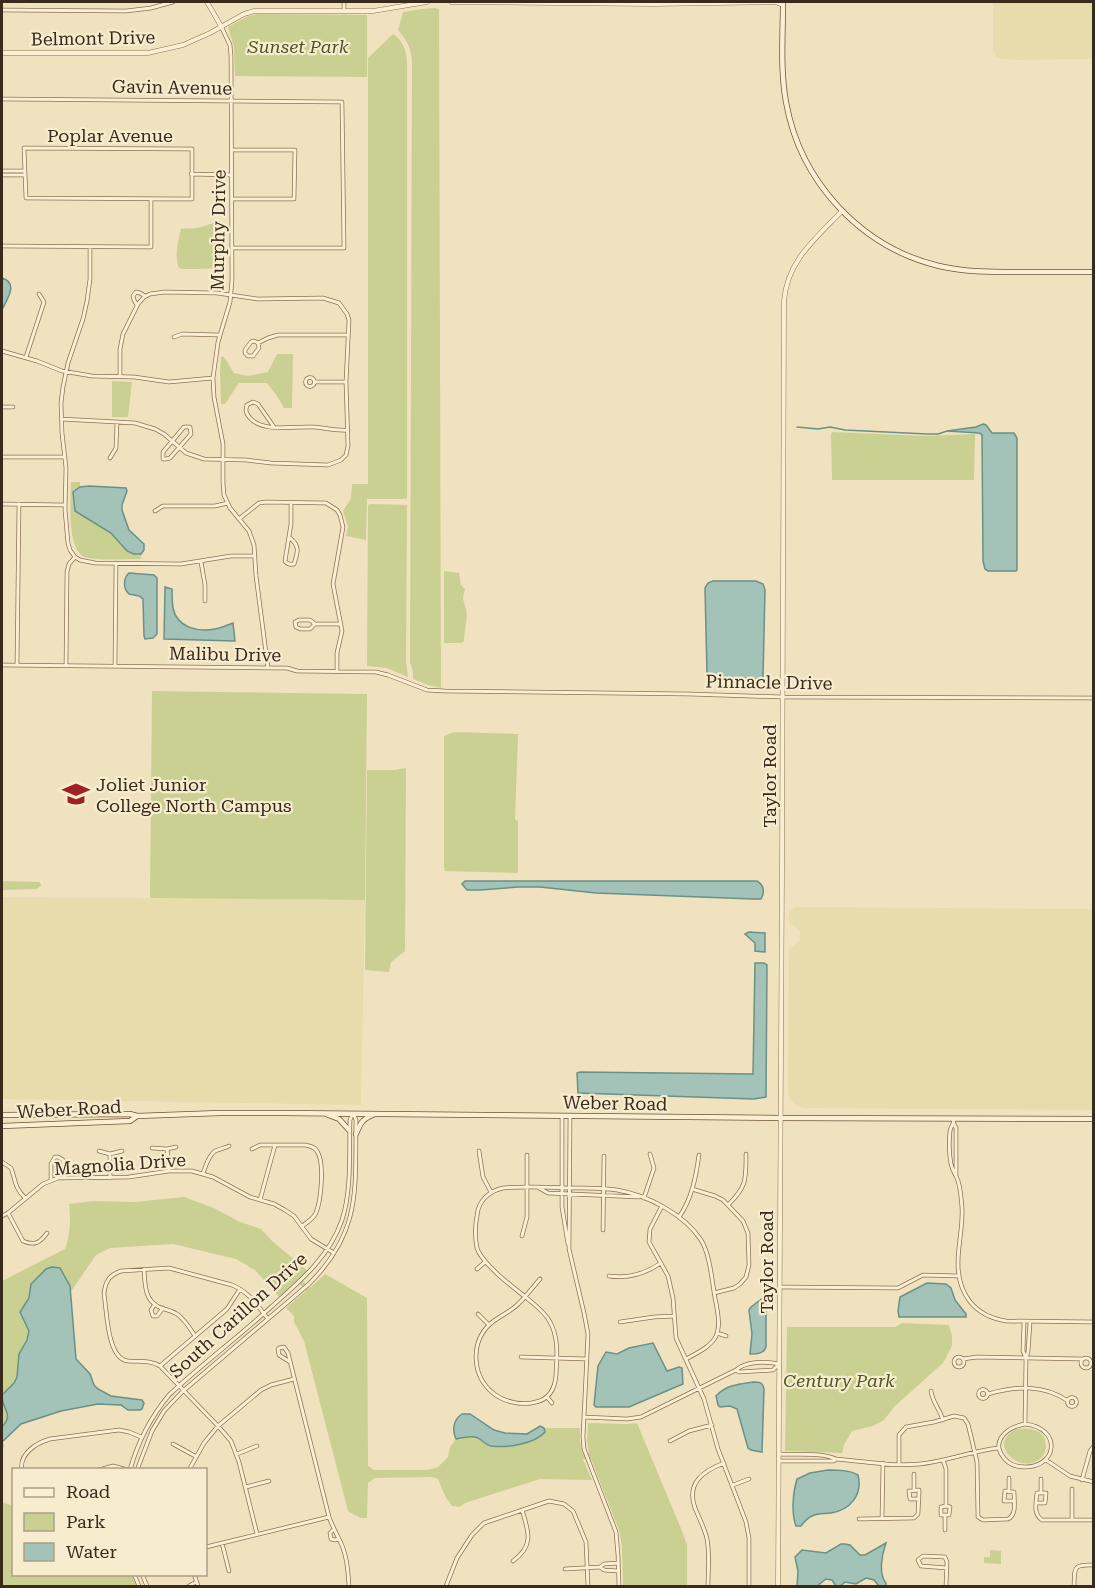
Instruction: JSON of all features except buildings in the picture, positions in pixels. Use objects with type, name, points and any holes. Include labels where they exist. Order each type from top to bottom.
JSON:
[{"type":"main road","points":[[783,3],[783,77],[792,129],[803,156],[819,184],[842,211],[859,226],[905,254],[938,266],[985,272],[1094,272]]},
{"type":"main road","points":[[323,1113],[339,1119],[349,1130]]},
{"type":"main road","points":[[356,1134],[361,1121],[376,1113]]},
{"type":"main road","name":"Weber Road","points":[[2,1115],[376,1113],[954,1121],[1094,1119]]},
{"type":"main road","name":"Weber Road","points":[[2,1125],[130,1121],[137,1116]]},
{"type":"street","points":[[2,10],[126,11],[173,2]]},
{"type":"street","name":"Murphy Drive","points":[[207,2],[230,45],[232,101],[231,295],[219,335],[213,378],[216,408],[224,444],[223,487],[228,503],[252,538],[268,668]]},
{"type":"street","points":[[344,2],[344,11]]},
{"type":"street","name":"Belmont Drive","points":[[2,53],[147,53],[183,45],[254,11],[380,10],[427,2]]},
{"type":"street","points":[[451,2],[783,3]]},
{"type":"street","name":"Gavin Avenue","points":[[2,99],[342,102],[344,248],[233,248]]},
{"type":"street","name":"Poplar Avenue","points":[[24,173],[24,148],[192,149],[191,174]]},
{"type":"street","points":[[232,150],[295,150],[294,199],[233,199]]},
{"type":"street","points":[[2,171],[24,173]]},
{"type":"street","points":[[24,173],[26,198],[192,199],[191,174],[232,175]]},
{"type":"street","points":[[2,175],[24,173]]},
{"type":"street","points":[[2,246],[150,247],[151,198]]},
{"type":"street","name":"Taylor Road","points":[[778,1587],[784,295],[789,275],[801,254],[842,211]]},
{"type":"street","points":[[90,247],[87,301],[66,372],[62,396],[65,505],[70,550],[75,557],[86,561],[116,563],[181,564],[231,556],[255,556]]},
{"type":"street","points":[[137,305],[133,296],[136,292],[146,296]]},
{"type":"street","points":[[61,419],[135,423],[147,426],[164,434],[186,453],[198,458],[328,465],[335,464],[346,454],[348,446],[346,382],[349,320],[339,303],[333,300],[258,299],[217,293],[154,293],[146,296],[137,305],[121,339],[120,376]]},
{"type":"street","points":[[26,357],[44,302],[39,294]]},
{"type":"street","points":[[174,337],[182,334],[219,335]]},
{"type":"street","points":[[258,343],[259,349],[253,356],[246,355],[245,350],[251,342],[258,343],[278,335],[348,335]]},
{"type":"street","points":[[2,351],[66,372],[92,376],[120,376],[169,382],[213,378]]},
{"type":"street","points":[[315,382],[346,382]]},
{"type":"street","points":[[274,427],[258,404],[251,402],[247,405],[246,411],[252,420],[260,425],[274,427],[348,430]]},
{"type":"street","points":[[2,407],[13,407]]},
{"type":"street","points":[[110,458],[116,448],[117,422]]},
{"type":"street","points":[[184,427],[190,427],[191,434],[179,448],[170,458],[163,459],[163,452],[172,441],[184,427]]},
{"type":"street","points":[[2,457],[65,457]]},
{"type":"street","points":[[239,519],[259,503],[266,502],[326,503],[337,510],[343,527],[333,584],[342,631],[337,671]]},
{"type":"street","points":[[290,538],[298,548],[294,564],[291,565],[285,561],[290,538],[291,502]]},
{"type":"street","points":[[155,511],[164,506],[215,506],[228,503]]},
{"type":"street","points":[[2,504],[65,505]]},
{"type":"street","points":[[17,665],[19,504]]},
{"type":"street","points":[[66,665],[67,572],[69,564],[75,557]]},
{"type":"street","points":[[201,562],[205,578],[204,601]]},
{"type":"street","points":[[115,666],[116,563]]},
{"type":"street","points":[[315,624],[310,629],[296,627],[296,622],[299,620],[310,620],[315,624],[341,624]]},
{"type":"street","name":"Malibu Drive","points":[[2,665],[287,668],[297,671],[376,672],[427,690],[445,691]]},
{"type":"street","name":"Pinnacle Drive","points":[[445,691],[783,697],[1094,698]]},
{"type":"street","name":"South Carillon Drive","points":[[130,1468],[141,1437],[158,1409],[178,1386],[310,1273],[327,1249],[343,1219],[348,1183],[349,1130],[353,1113]]},
{"type":"street","name":"South Carillon Drive","points":[[138,1468],[152,1431],[164,1411],[183,1391],[315,1279],[334,1253],[348,1227],[354,1205],[356,1120],[353,1113]]},
{"type":"street","points":[[562,1116],[563,1222],[588,1334],[584,1449],[616,1532],[619,1587]]},
{"type":"street","points":[[569,1249],[570,1117]]},
{"type":"street","points":[[954,1121],[950,1128],[950,1155],[960,1190],[962,1214],[958,1262],[959,1276],[967,1298],[985,1315],[1006,1321],[1094,1322]]},
{"type":"street","points":[[252,1149],[260,1145],[315,1148],[321,1158],[321,1186],[316,1211],[311,1220],[303,1226]]},
{"type":"street","points":[[260,1200],[275,1145]]},
{"type":"street","points":[[203,1173],[212,1154],[229,1146]]},
{"type":"street","points":[[152,1148],[176,1147]]},
{"type":"street","points":[[167,1149],[169,1171]]},
{"type":"street","points":[[99,1151],[110,1154],[122,1151]]},
{"type":"street","points":[[478,1151],[483,1177],[491,1192]]},
{"type":"street","points":[[110,1154],[110,1178]]},
{"type":"street","points":[[643,1197],[654,1168],[650,1154]]},
{"type":"street","points":[[728,1206],[744,1185],[746,1154]]},
{"type":"street","points":[[522,1236],[527,1217],[527,1155]]},
{"type":"street","points":[[679,1217],[687,1205],[697,1173],[699,1155]]},
{"type":"street","points":[[51,1180],[52,1161],[58,1156],[63,1160],[64,1178]]},
{"type":"street","points":[[603,1230],[604,1156]]},
{"type":"street","points":[[2,1162],[11,1168],[15,1185],[25,1198]]},
{"type":"street","name":"Magnolia Drive","points":[[2,1216],[51,1180],[110,1178],[180,1170],[203,1173],[250,1197],[285,1210],[303,1226],[311,1239],[334,1253]]},
{"type":"street","points":[[540,1279],[525,1297],[510,1311],[489,1325],[476,1350],[477,1370],[482,1380],[488,1389],[504,1400],[533,1403],[547,1397],[554,1386],[557,1343],[552,1324],[546,1316],[525,1297],[485,1262],[477,1246],[479,1206],[491,1192],[506,1187],[625,1191],[662,1206],[679,1217],[704,1245],[717,1310],[717,1333],[714,1341],[708,1347],[686,1359]]},
{"type":"street","points":[[538,1187],[548,1193],[643,1197]]},
{"type":"street","points":[[692,1189],[719,1197],[743,1221],[750,1241],[749,1269],[744,1280],[731,1290],[714,1293]]},
{"type":"street","points":[[662,1206],[651,1226],[649,1236],[652,1249],[662,1263],[670,1281],[676,1338],[710,1416],[724,1463],[748,1528],[749,1587]]},
{"type":"street","points":[[8,1213],[23,1241],[36,1244],[47,1233]]},
{"type":"street","points":[[477,1269],[485,1262]]},
{"type":"street","points":[[609,1276],[637,1274],[662,1263]]},
{"type":"street","points":[[257,1534],[237,1454],[231,1441],[160,1366],[151,1362],[123,1360],[112,1347],[104,1294],[106,1283],[114,1273],[121,1271],[169,1268],[240,1288],[251,1296],[268,1319]]},
{"type":"street","points":[[144,1269],[146,1290],[155,1305],[181,1317],[195,1336]]},
{"type":"street","points":[[780,1287],[898,1288],[923,1275],[959,1276]]},
{"type":"street","points":[[160,1366],[227,1309],[240,1288]]},
{"type":"street","points":[[155,1305],[151,1310],[153,1316],[157,1316],[163,1308]]},
{"type":"street","points":[[478,1314],[489,1325]]},
{"type":"street","points":[[620,1322],[654,1317],[674,1317]]},
{"type":"street","points":[[1024,1322],[1023,1351],[1026,1358]]},
{"type":"street","points":[[1025,1424],[1026,1358],[1030,1322]]},
{"type":"street","points":[[717,1333],[726,1336]]},
{"type":"street","points":[[290,1362],[279,1355],[279,1348],[286,1348],[290,1362],[329,1517],[348,1563],[349,1587]]},
{"type":"street","points":[[520,1357],[587,1359]]},
{"type":"street","points":[[963,1359],[969,1357],[1083,1359]]},
{"type":"street","points":[[584,1417],[627,1419],[641,1417],[738,1367],[753,1363],[779,1364]]},
{"type":"street","points":[[736,1370],[739,1372],[773,1370],[779,1364]]},
{"type":"street","points":[[190,1468],[195,1456],[218,1426],[261,1390],[294,1379]]},
{"type":"street","points":[[988,1394],[1009,1388],[1026,1388],[1044,1390],[1068,1401]]},
{"type":"street","points":[[931,1391],[932,1401],[939,1409],[943,1420]]},
{"type":"street","points":[[547,1397],[552,1403]]},
{"type":"street","points":[[899,1464],[899,1435],[903,1429],[954,1416],[964,1418],[967,1420],[977,1462],[978,1518],[983,1520],[1011,1518],[1014,1515],[1014,1502],[1014,1492],[1005,1491],[1004,1501],[1014,1502]]},
{"type":"street","points":[[1025,1424],[1040,1427],[1050,1439],[1050,1449],[1046,1460],[1033,1467],[1012,1465],[1005,1460],[998,1448],[999,1440],[1008,1430],[1025,1424]]},
{"type":"street","points":[[670,1441],[689,1431],[712,1425]]},
{"type":"street","points":[[22,1468],[21,1461],[25,1454],[43,1441],[50,1439],[119,1430],[141,1437]]},
{"type":"street","points":[[173,1444],[195,1456]]},
{"type":"street","points":[[237,1454],[257,1446]]},
{"type":"street","points":[[1082,1480],[1090,1451],[1094,1446]]},
{"type":"street","points":[[779,1454],[920,1464],[998,1448]]},
{"type":"street","points":[[779,1461],[834,1461],[836,1459]]},
{"type":"street","points":[[943,1460],[946,1468],[946,1506],[941,1507],[941,1515],[945,1516],[945,1530]]},
{"type":"street","points":[[1046,1460],[1070,1476],[1094,1482]]},
{"type":"street","points":[[708,1587],[707,1536],[694,1505],[693,1493],[700,1476],[709,1469],[724,1463]]},
{"type":"street","points":[[882,1519],[883,1463]]},
{"type":"street","points":[[106,1468],[113,1466],[121,1468]]},
{"type":"street","points":[[914,1474],[914,1490]]},
{"type":"street","points":[[1009,1478],[1009,1492]]},
{"type":"street","points":[[733,1485],[749,1479]]},
{"type":"street","points":[[1041,1479],[1041,1493]]},
{"type":"street","points":[[246,1487],[269,1481]]},
{"type":"street","points":[[1072,1489],[1072,1520]]},
{"type":"street","points":[[859,1519],[914,1518],[918,1514],[919,1499],[919,1490],[909,1491],[909,1498],[919,1499]]},
{"type":"street","points":[[1036,1503],[1045,1503],[1046,1493],[1037,1493],[1036,1503],[1036,1513],[1042,1520],[1094,1521]]},
{"type":"street","points":[[446,1587],[457,1558],[476,1529],[484,1523],[549,1501],[569,1507],[573,1511],[586,1542],[588,1587]]},
{"type":"street","points":[[513,1562],[523,1554],[528,1542],[522,1510]]},
{"type":"street","points":[[207,1547],[329,1517]]},
{"type":"street","points":[[333,1530],[330,1533],[331,1539],[339,1539]]},
{"type":"street","points":[[222,1543],[229,1571]]},
{"type":"street","points":[[946,1568],[921,1566],[918,1560],[923,1556],[946,1558],[946,1568],[946,1587]]},
{"type":"street","points":[[600,1568],[604,1564],[618,1563]]},
{"type":"street","points":[[1074,1587],[1076,1568],[1079,1565],[1094,1564]]},
{"type":"street","points":[[565,1569],[600,1568],[618,1571]]},
{"type":"street","points":[[189,1587],[197,1584]]},
{"type":"shaded area","points":[[993,2],[1093,2],[1093,59],[1018,60],[996,57],[993,49]]},
{"type":"shaded area","points":[[2,897],[365,900],[361,1105],[2,1099]]},
{"type":"shaded area","points":[[795,907],[1093,909],[1093,1110],[804,1108],[797,1106],[790,1100],[788,1092],[789,949],[800,940],[800,930],[788,921],[789,912]]},
{"type":"green space","points":[[439,9],[441,688],[413,679],[410,662],[412,64],[408,46],[398,30],[403,12]]},
{"type":"green space","name":"Sunset Park","points":[[258,14],[367,15],[367,77],[235,76],[234,47],[228,27],[248,16]]},
{"type":"green space","points":[[393,34],[404,47],[407,64],[407,497],[406,499],[367,499],[366,540],[346,536],[348,526],[343,511],[351,498],[352,484],[368,484],[368,58]]},
{"type":"green space","points":[[222,222],[224,226],[224,251],[221,264],[210,268],[179,268],[177,253],[181,229],[199,228]]},
{"type":"green space","points":[[277,354],[293,354],[292,408],[284,408],[267,383],[239,383],[225,404],[221,404],[221,357],[224,357],[234,373],[248,376],[268,372]]},
{"type":"green space","points":[[112,381],[132,382],[128,417],[112,417]]},
{"type":"green space","points":[[832,432],[925,436],[975,434],[974,480],[832,480]]},
{"type":"green space","points":[[71,482],[80,482],[80,487],[73,492],[75,511],[111,533],[124,548],[138,555],[141,554],[141,559],[97,559],[85,557],[79,552],[72,535]]},
{"type":"green space","points":[[368,505],[407,505],[406,662],[408,677],[387,668],[367,666]]},
{"type":"green space","points":[[444,571],[459,573],[461,585],[465,589],[463,599],[466,621],[464,641],[461,643],[444,643]]},
{"type":"green space","points":[[152,691],[367,694],[365,900],[150,898]]},
{"type":"green space","points":[[454,732],[518,734],[515,819],[518,821],[517,873],[445,871],[444,736]]},
{"type":"green space","points":[[406,768],[405,951],[391,962],[389,972],[365,970],[367,770]]},
{"type":"green space","points":[[2,881],[40,882],[41,886],[36,889],[2,890]]},
{"type":"green space","points":[[184,1197],[261,1229],[308,1271],[301,1279],[310,1288],[325,1274],[367,1298],[368,1466],[374,1470],[427,1470],[438,1467],[448,1457],[450,1447],[456,1439],[474,1437],[491,1446],[522,1444],[542,1435],[545,1432],[544,1428],[580,1428],[583,1454],[589,1453],[588,1423],[637,1423],[687,1545],[687,1586],[623,1586],[619,1530],[591,1459],[583,1459],[592,1480],[540,1479],[465,1503],[460,1507],[452,1506],[438,1479],[431,1477],[375,1478],[368,1483],[367,1518],[360,1518],[348,1511],[304,1341],[294,1322],[294,1316],[286,1308],[306,1291],[298,1282],[279,1297],[255,1270],[236,1259],[173,1244],[110,1248],[96,1255],[70,1293],[76,1359],[90,1374],[98,1389],[111,1396],[142,1400],[144,1403],[142,1409],[134,1410],[111,1404],[78,1407],[23,1423],[2,1442],[2,1281],[65,1249],[70,1227],[69,1204],[93,1201],[135,1202]]},
{"type":"green space","name":"Century Park","points":[[902,1323],[949,1325],[952,1346],[943,1363],[895,1406],[884,1420],[873,1426],[852,1431],[842,1453],[785,1451],[787,1327],[895,1327]]},
{"type":"green space","points":[[1018,1429],[1032,1429],[1045,1439],[1044,1455],[1033,1463],[1016,1461],[1005,1449],[1004,1442],[1008,1435]]},
{"type":"green space","points":[[2,1502],[12,1506],[12,1576],[132,1576],[137,1586],[2,1586]]},
{"type":"green space","points":[[990,1550],[1001,1551],[1001,1564],[984,1563],[984,1557],[990,1557]]},
{"type":"water","points":[[2,278],[7,280],[11,287],[2,310]]},
{"type":"water","points":[[983,424],[992,433],[1014,433],[1017,438],[1016,571],[988,571],[983,561],[982,435],[947,431]]},
{"type":"water","points":[[80,487],[126,488],[122,510],[129,530],[144,544],[141,554],[127,551],[111,533],[75,511],[73,492]]},
{"type":"water","points":[[129,573],[154,575],[157,578],[157,634],[153,638],[145,639],[144,636],[143,599],[129,594],[126,589],[125,581]]},
{"type":"water","points":[[713,581],[756,581],[763,584],[765,590],[763,678],[710,677],[707,674],[705,588]]},
{"type":"water","points":[[165,587],[172,589],[175,615],[184,624],[195,629],[208,630],[233,623],[235,641],[164,639]]},
{"type":"water","points":[[465,881],[757,881],[762,887],[763,894],[761,899],[753,899],[596,893],[540,887],[467,890],[462,884]]},
{"type":"water","points":[[765,933],[765,952],[755,951],[755,943],[745,934]]},
{"type":"water","points":[[755,963],[767,965],[766,1097],[754,1099],[578,1093],[577,1073],[580,1072],[753,1074]]},
{"type":"water","points":[[60,1268],[70,1286],[76,1359],[90,1374],[98,1389],[111,1396],[142,1400],[144,1403],[140,1410],[128,1410],[121,1405],[98,1404],[61,1411],[21,1424],[2,1442],[2,1427],[6,1422],[7,1414],[2,1395],[17,1377],[19,1354],[29,1331],[20,1312],[29,1298],[31,1284],[46,1269]]},
{"type":"water","points":[[927,1283],[946,1284],[951,1288],[955,1300],[966,1317],[899,1317],[900,1297]]},
{"type":"water","points":[[763,1298],[766,1300],[766,1347],[762,1352],[750,1354],[752,1334],[749,1310]]},
{"type":"water","points":[[653,1343],[667,1371],[682,1368],[683,1384],[629,1407],[596,1407],[594,1405],[598,1366],[606,1352],[617,1354],[629,1348]]},
{"type":"water","points":[[753,1382],[760,1383],[764,1389],[762,1452],[748,1448],[737,1409],[730,1406],[720,1407],[716,1396],[728,1387]]},
{"type":"water","points":[[462,1414],[470,1414],[494,1430],[505,1433],[527,1434],[540,1426],[545,1432],[534,1440],[504,1446],[489,1445],[475,1437],[456,1439],[454,1425]]},
{"type":"water","points":[[828,1470],[848,1471],[858,1475],[857,1495],[844,1509],[814,1515],[801,1526],[796,1526],[793,1502],[797,1479],[810,1473]]},
{"type":"water","points":[[886,1543],[881,1569],[886,1586],[879,1586],[874,1580],[866,1578],[856,1584],[845,1582],[840,1586],[826,1579],[817,1586],[797,1586],[798,1571],[795,1557],[802,1550],[826,1553],[845,1544],[850,1545],[860,1555],[865,1555]]},
{"type":"waterway","points":[[797,427],[927,434],[947,431]]},
{"type":"place","name":"Joliet Junior College North Campus","points":[[76,794]]}]
